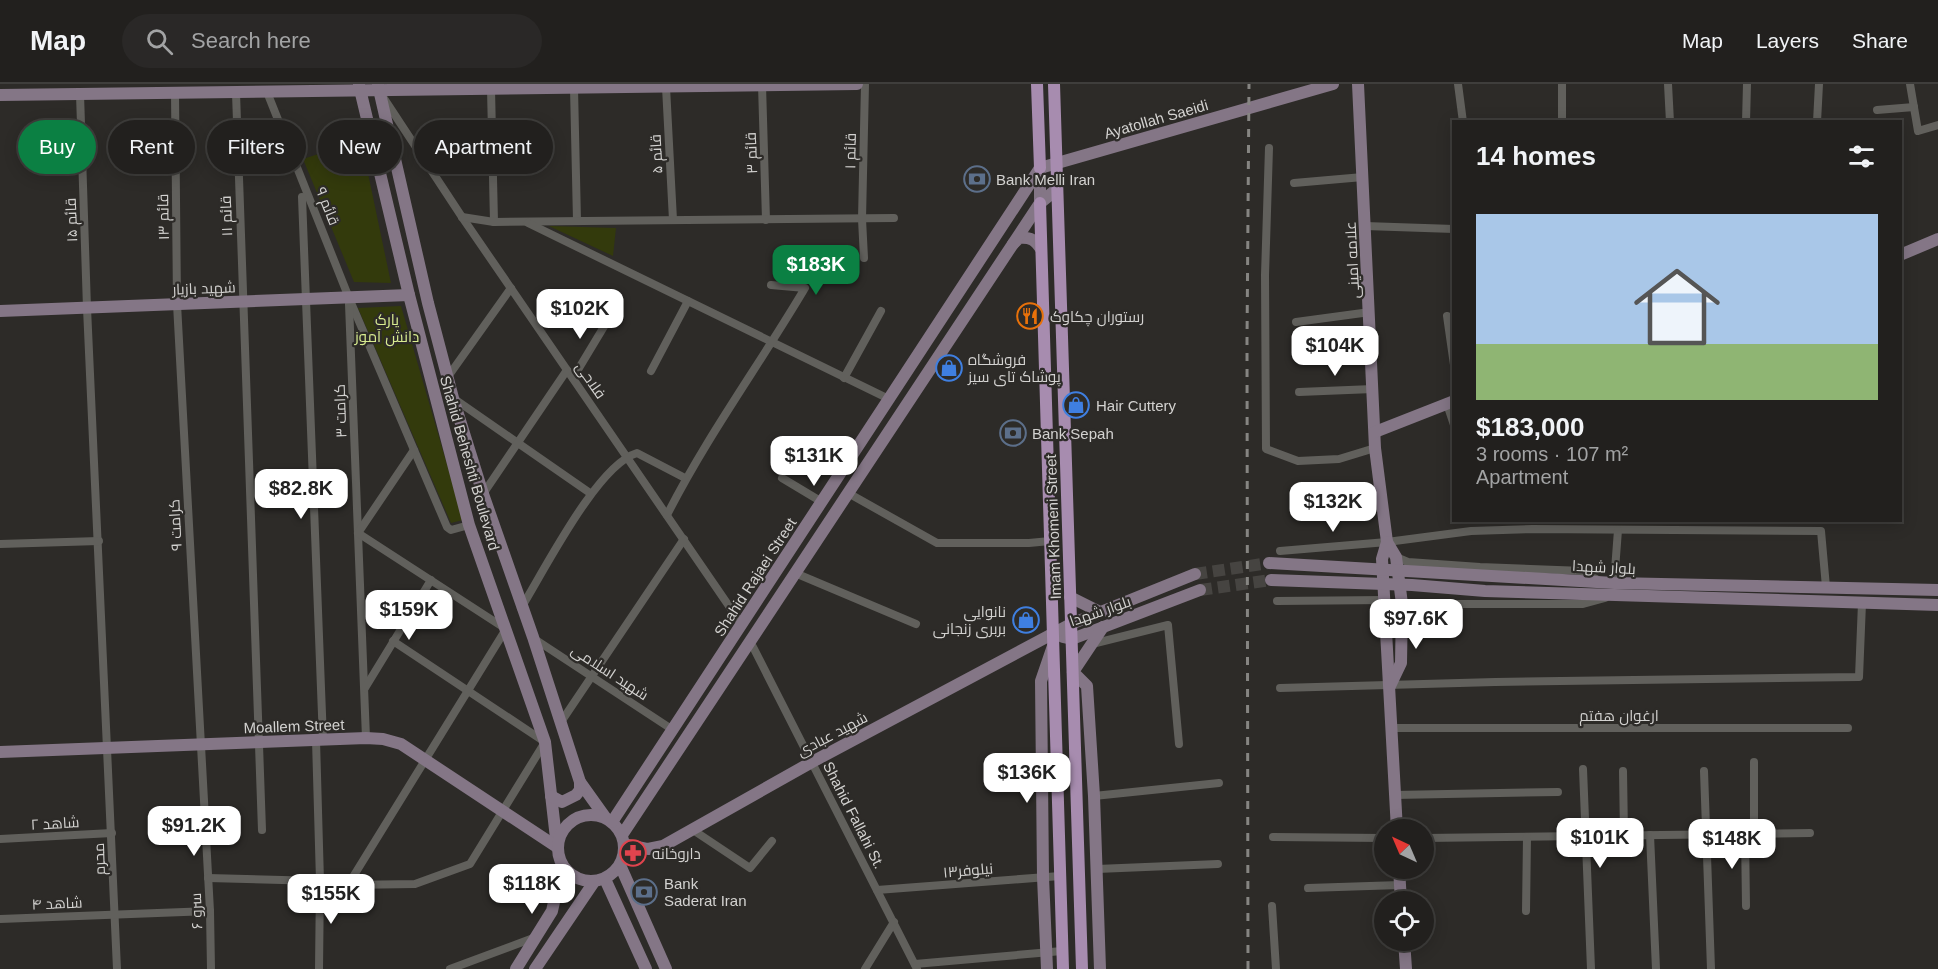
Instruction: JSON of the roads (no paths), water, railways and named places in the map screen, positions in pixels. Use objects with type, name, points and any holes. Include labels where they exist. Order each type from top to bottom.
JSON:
[{"type":"main road","name":"Imam Khomeni Street","points":[[1037,84],[1040,168]]},
{"type":"main road","name":"Imam Khomeni Street","points":[[1054,84],[1082,969]]},
{"type":"main road","name":"Imam Khomeni Street","points":[[1040,203],[1063,969]]},
{"type":"main road","points":[[1045,363],[1063,362]]},
{"type":"main road","points":[[1046,412],[1065,413]]},
{"type":"street","points":[[0,95],[236,93],[359,87],[491,89],[857,84]]},
{"type":"street","name":"قائم ۱","points":[[864,258],[862,219],[865,84]]},
{"type":"street","points":[[1027,84],[1037,84]]},
{"type":"street","name":"Ayatollah Saeidi","points":[[1040,168],[1333,84]]},
{"type":"street","name":"علامه امینی","points":[[1358,84],[1376,448],[1387,542]]},
{"type":"street","points":[[1458,84],[1462,120]]},
{"type":"street","points":[[1562,84],[1562,120]]},
{"type":"street","points":[[1668,84],[1670,120]]},
{"type":"street","points":[[1746,120],[1747,84]]},
{"type":"street","points":[[1817,120],[1819,84]]},
{"type":"street","points":[[1910,84],[1918,131],[1938,125]]},
{"type":"street","name":"قائم ۳","points":[[762,85],[766,220]]},
{"type":"street","name":"Shahid Beheshti Boulevard","points":[[359,87],[409,295],[469,525],[545,742],[557,847]]},
{"type":"street","name":"Shahid Beheshti Boulevard","points":[[378,87],[447,378],[483,494],[580,782],[608,820]]},
{"type":"street","name":"فلاحی","points":[[378,87],[462,217],[742,625]]},
{"type":"street","name":"قائم ۵","points":[[666,87],[673,220]]},
{"type":"street","points":[[574,88],[577,221]]},
{"type":"street","points":[[491,89],[494,222]]},
{"type":"street","name":"قائم ۹","points":[[267,92],[349,298],[449,529],[469,525]]},
{"type":"street","name":"قائم ۱۳","points":[[175,93],[177,304]]},
{"type":"street","name":"قائم ۱۱","points":[[236,93],[262,830]]},
{"type":"street","name":"قائم ۱۵","points":[[80,94],[87,308],[99,541]]},
{"type":"street","points":[[1877,110],[1914,106]]},
{"type":"street","points":[[1269,148],[1266,449],[1298,461],[1339,459],[1376,448]]},
{"type":"street","name":"Imam Khomeni Street","points":[[1040,168],[1040,203]]},
{"type":"street","name":"Shahid Rajaei Street","points":[[608,820],[673,730],[1040,168]]},
{"type":"street","points":[[1294,183],[1363,177]]},
{"type":"street","name":"Shahid Rajaei Street","points":[[623,840],[750,641],[1040,203],[1058,189]]},
{"type":"street","points":[[302,197],[319,740],[319,969]]},
{"type":"street","points":[[462,217],[494,222],[894,218]]},
{"type":"street","points":[[526,222],[889,399]]},
{"type":"street","points":[[1365,226],[1452,229]]},
{"type":"street","points":[[1012,245],[1019,238],[1025,237],[1035,240],[1041,249]]},
{"type":"street","points":[[1902,254],[1938,239]]},
{"type":"street","points":[[667,515],[685,478],[805,288],[771,285]]},
{"type":"street","points":[[447,378],[511,288]]},
{"type":"street","name":"شهید بازیار","points":[[0,311],[409,295]]},
{"type":"street","name":"کرامت ۳","points":[[349,298],[366,738]]},
{"type":"street","points":[[651,370],[688,301]]},
{"type":"street","name":"کرامت ۹","points":[[177,304],[200,744]]},
{"type":"street","points":[[844,378],[881,311]]},
{"type":"street","points":[[1296,322],[1370,312]]},
{"type":"street","points":[[483,494],[611,315]]},
{"type":"street","points":[[1447,316],[1452,351]]},
{"type":"street","points":[[1299,392],[1373,389]]},
{"type":"street","points":[[453,398],[590,493]]},
{"type":"street","points":[[1375,432],[1450,402]]},
{"type":"street","points":[[348,885],[506,629],[358,533],[414,450]]},
{"type":"street","points":[[522,608],[590,493],[627,456],[637,453],[685,478]]},
{"type":"street","points":[[782,478],[822,502]]},
{"type":"street","points":[[848,493],[937,543],[1050,541]]},
{"type":"street","points":[[1471,522],[1471,531]]},
{"type":"street","points":[[1402,604],[1583,604],[1609,587],[1618,530]]},
{"type":"street","points":[[1280,551],[1387,542],[1471,531],[1821,531],[1826,587]]},
{"type":"street","points":[[561,722],[590,675],[684,539]]},
{"type":"street","points":[[0,544],[99,541]]},
{"type":"street","name":"محرم","points":[[99,541],[117,969]]},
{"type":"street","points":[[1387,542],[1396,557],[1402,604],[1401,663],[1390,686]]},
{"type":"street","points":[[1387,542],[1382,559],[1396,819]]},
{"type":"street","points":[[1396,557],[1408,562],[1480,567],[1584,570],[1609,587]]},
{"type":"street","name":"بلوار شهدا","points":[[1269,563],[1862,603],[1938,605]]},
{"type":"street","points":[[795,573],[916,624]]},
{"type":"street","name":"بلوار شهدا","points":[[1053,640],[1071,624],[1195,574]]},
{"type":"street","points":[[364,689],[432,580]]},
{"type":"street","name":"بلوار شهدا","points":[[1271,580],[1412,585],[1485,591],[1609,587],[1826,587],[1938,590]]},
{"type":"street","name":"بلوار شهدا","points":[[1053,640],[1072,639],[1200,590]]},
{"type":"street","points":[[1070,597],[1100,612]]},
{"type":"street","points":[[1277,601],[1385,600]]},
{"type":"street","points":[[1280,688],[1495,682],[1859,677],[1862,603]]},
{"type":"street","points":[[1091,644],[1168,625],[1179,744]]},
{"type":"street","points":[[1100,969],[1094,796],[1087,686],[1073,672],[1103,627]]},
{"type":"street","name":"شهید اسلامی","points":[[533,637],[673,730]]},
{"type":"street","points":[[1047,969],[1043,877],[1041,681],[1053,640]]},
{"type":"street","name":"شهید عبادی","points":[[623,840],[648,849],[663,846],[812,762],[1053,640]]},
{"type":"street","points":[[208,878],[320,881],[348,885],[415,884],[470,864],[545,742],[393,641]]},
{"type":"street","name":"Shahid Fallahi St.","points":[[750,641],[916,967]]},
{"type":"street","name":"ارغوان هفتم","points":[[1390,728],[1848,728]]},
{"type":"street","name":"Moallem Street","points":[[0,752],[382,739],[401,744],[427,760],[557,847]]},
{"type":"street","name":"سرو ۶","points":[[200,744],[210,911],[211,969]]},
{"type":"street","points":[[1746,906],[1754,762]]},
{"type":"street","points":[[1583,769],[1591,969]]},
{"type":"street","points":[[1623,771],[1624,836]]},
{"type":"street","points":[[1704,771],[1711,969]]},
{"type":"street","points":[[551,796],[562,802],[570,800],[580,790],[580,782]]},
{"type":"street","points":[[1094,796],[1219,783]]},
{"type":"street","points":[[1394,795],[1558,792]]},
{"type":"street","points":[[516,969],[552,911],[562,866],[557,847],[559,837],[565,827],[583,815],[594,815],[608,820],[623,840],[624,855],[620,865],[613,873],[600,880],[540,967]]},
{"type":"street","points":[[693,830],[750,868],[772,841]]},
{"type":"street","name":"شاهد ۲","points":[[0,839],[112,833]]},
{"type":"street","points":[[1434,838],[1810,833]]},
{"type":"street","points":[[1650,835],[1656,969]]},
{"type":"street","points":[[1273,837],[1374,838]]},
{"type":"street","points":[[1526,911],[1527,837]]},
{"type":"street","points":[[1096,869],[1218,864]]},
{"type":"street","points":[[620,865],[666,969]]},
{"type":"street","points":[[562,866],[576,878],[600,880]]},
{"type":"street","name":"نیلوفر۱۳","points":[[877,890],[1060,876]]},
{"type":"street","points":[[1400,879],[1400,891]]},
{"type":"street","points":[[600,880],[646,969]]},
{"type":"street","points":[[1308,888],[1400,885]]},
{"type":"street","points":[[1272,906],[1276,969]]},
{"type":"street","name":"شاهد ۴","points":[[0,919],[210,911]]},
{"type":"street","points":[[865,969],[894,922]]},
{"type":"street","points":[[450,969],[536,937]]},
{"type":"street","points":[[916,967],[1062,951]]},
{"type":"street","points":[[1405,951],[1406,969]]},
{"type":"tunnel","points":[[1195,574],[1269,563]]},
{"type":"tunnel","points":[[1200,590],[1271,580]]},
{"type":"railway","points":[[1248,969],[1249,84]]},
{"type":"place","name":"Bank Melli Iran","points":[[977,179]]},
{"type":"place","name":"رستوران چکاوک","points":[[1030,316]]},
{"type":"place","name":"فروشگاه پوشاک تای سیز","points":[[949,368]]},
{"type":"place","name":"Hair Cuttery","points":[[1076,405]]},
{"type":"place","name":"Bank Sepah","points":[[1013,433]]},
{"type":"place","name":"نانوایی بربری زنجانی","points":[[1026,620]]},
{"type":"place","name":"داروخانه","points":[[633,853]]},
{"type":"place","name":"Bank Saderat Iran","points":[[644,892]]},
{"type":"park label","name":"پارک دانش آموز","points":[[387,328]]}]
